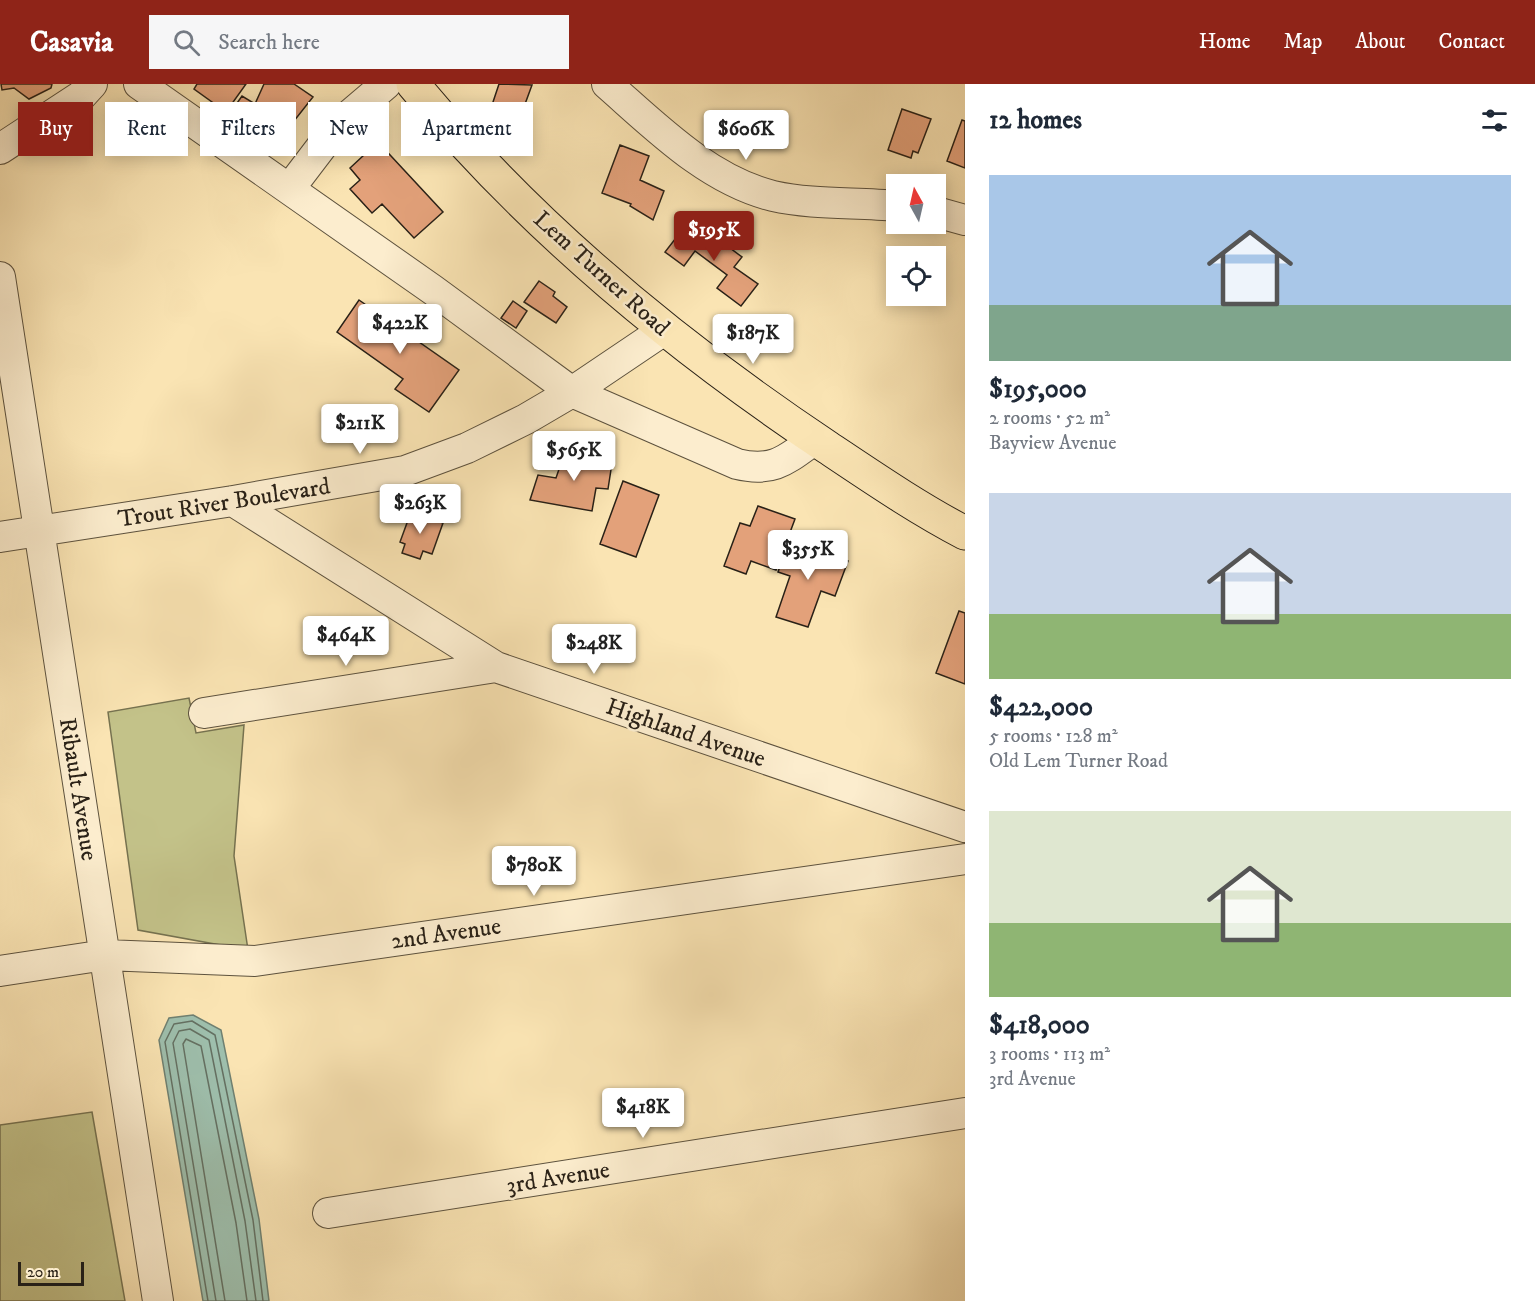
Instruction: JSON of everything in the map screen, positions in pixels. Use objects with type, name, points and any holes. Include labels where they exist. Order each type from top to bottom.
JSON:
[{"type":"main road","name":"Lem Turner Road","points":[[413,84],[442,120],[548,228],[664,330],[766,406],[925,512],[965,533]]},
{"type":"street","points":[[0,149],[81,96],[92,84]]},
{"type":"street","points":[[139,84],[290,189],[572,392],[737,465],[753,468],[779,464],[815,439]]},
{"type":"street","points":[[290,189],[338,125],[386,84]]},
{"type":"street","points":[[607,84],[674,143],[735,183],[774,196],[886,205]]},
{"type":"street","points":[[946,215],[965,220]]},
{"type":"street","name":"Ribault Avenue","points":[[0,277],[158,1301]]},
{"type":"street","name":"Trout River Boulevard","points":[[0,537],[233,501],[405,471],[467,448],[526,420],[664,330]]},
{"type":"street","name":"Highland Avenue","points":[[233,501],[496,668],[965,827]]},
{"type":"street","points":[[204,713],[496,668]]},
{"type":"street","name":"2nd Avenue","points":[[0,971],[105,955],[255,961],[965,860]]},
{"type":"street","name":"3rd Avenue","points":[[328,1214],[965,1113]]},
{"type":"shaded area","points":[[189,698],[196,733],[244,725],[234,856],[248,950],[138,930],[108,712]]},
{"type":"shaded area","points":[[92,1112],[125,1301],[0,1301],[0,1125]]},
{"type":"water","points":[[193,1015],[221,1030],[259,1219],[269,1301],[203,1301],[159,1040],[169,1018]]},
{"type":"building","points":[[1,84],[52,84],[51,88],[29,99],[14,88],[2,90]]},
{"type":"building","points":[[197,84],[246,84],[233,102],[212,102],[194,89]]},
{"type":"building","points":[[264,84],[294,84],[313,97],[296,118],[296,102],[256,102]]},
{"type":"building","points":[[499,84],[532,85],[526,102],[493,102]]},
{"type":"building","points":[[242,96],[252,102],[238,102]]},
{"type":"building","points":[[902,109],[931,119],[918,153],[913,151],[911,158],[888,150]]},
{"type":"building","points":[[962,120],[965,121],[965,168],[947,161]]},
{"type":"building","points":[[620,145],[649,156],[640,180],[664,191],[653,220],[630,206],[631,204],[602,193]]},
{"type":"building","points":[[389,154],[443,212],[414,238],[382,204],[372,213],[350,189],[360,180],[350,168],[363,156],[389,156]]},
{"type":"building","points":[[686,225],[706,240],[710,233],[742,257],[734,267],[758,284],[741,306],[717,288],[727,275],[695,251],[684,266],[665,252]]},
{"type":"building","points":[[539,281],[555,292],[553,296],[567,307],[556,323],[524,302]]},
{"type":"building","points":[[359,300],[459,370],[429,412],[395,389],[403,379],[337,332]]},
{"type":"building","points":[[513,301],[527,311],[516,328],[501,318]]},
{"type":"building","points":[[566,449],[612,463],[608,489],[596,488],[592,511],[530,500],[538,475],[556,478]]},
{"type":"building","points":[[623,481],[659,495],[636,557],[600,544]]},
{"type":"building","points":[[758,506],[795,519],[776,570],[751,561],[746,574],[724,566],[740,523],[750,526]]},
{"type":"building","points":[[411,512],[443,523],[432,554],[423,551],[420,559],[402,553],[405,544],[400,542]]},
{"type":"building","points":[[789,540],[848,561],[835,596],[821,591],[808,627],[776,617],[790,576],[778,572]]},
{"type":"building","points":[[959,611],[965,613],[965,684],[936,673]]}]
